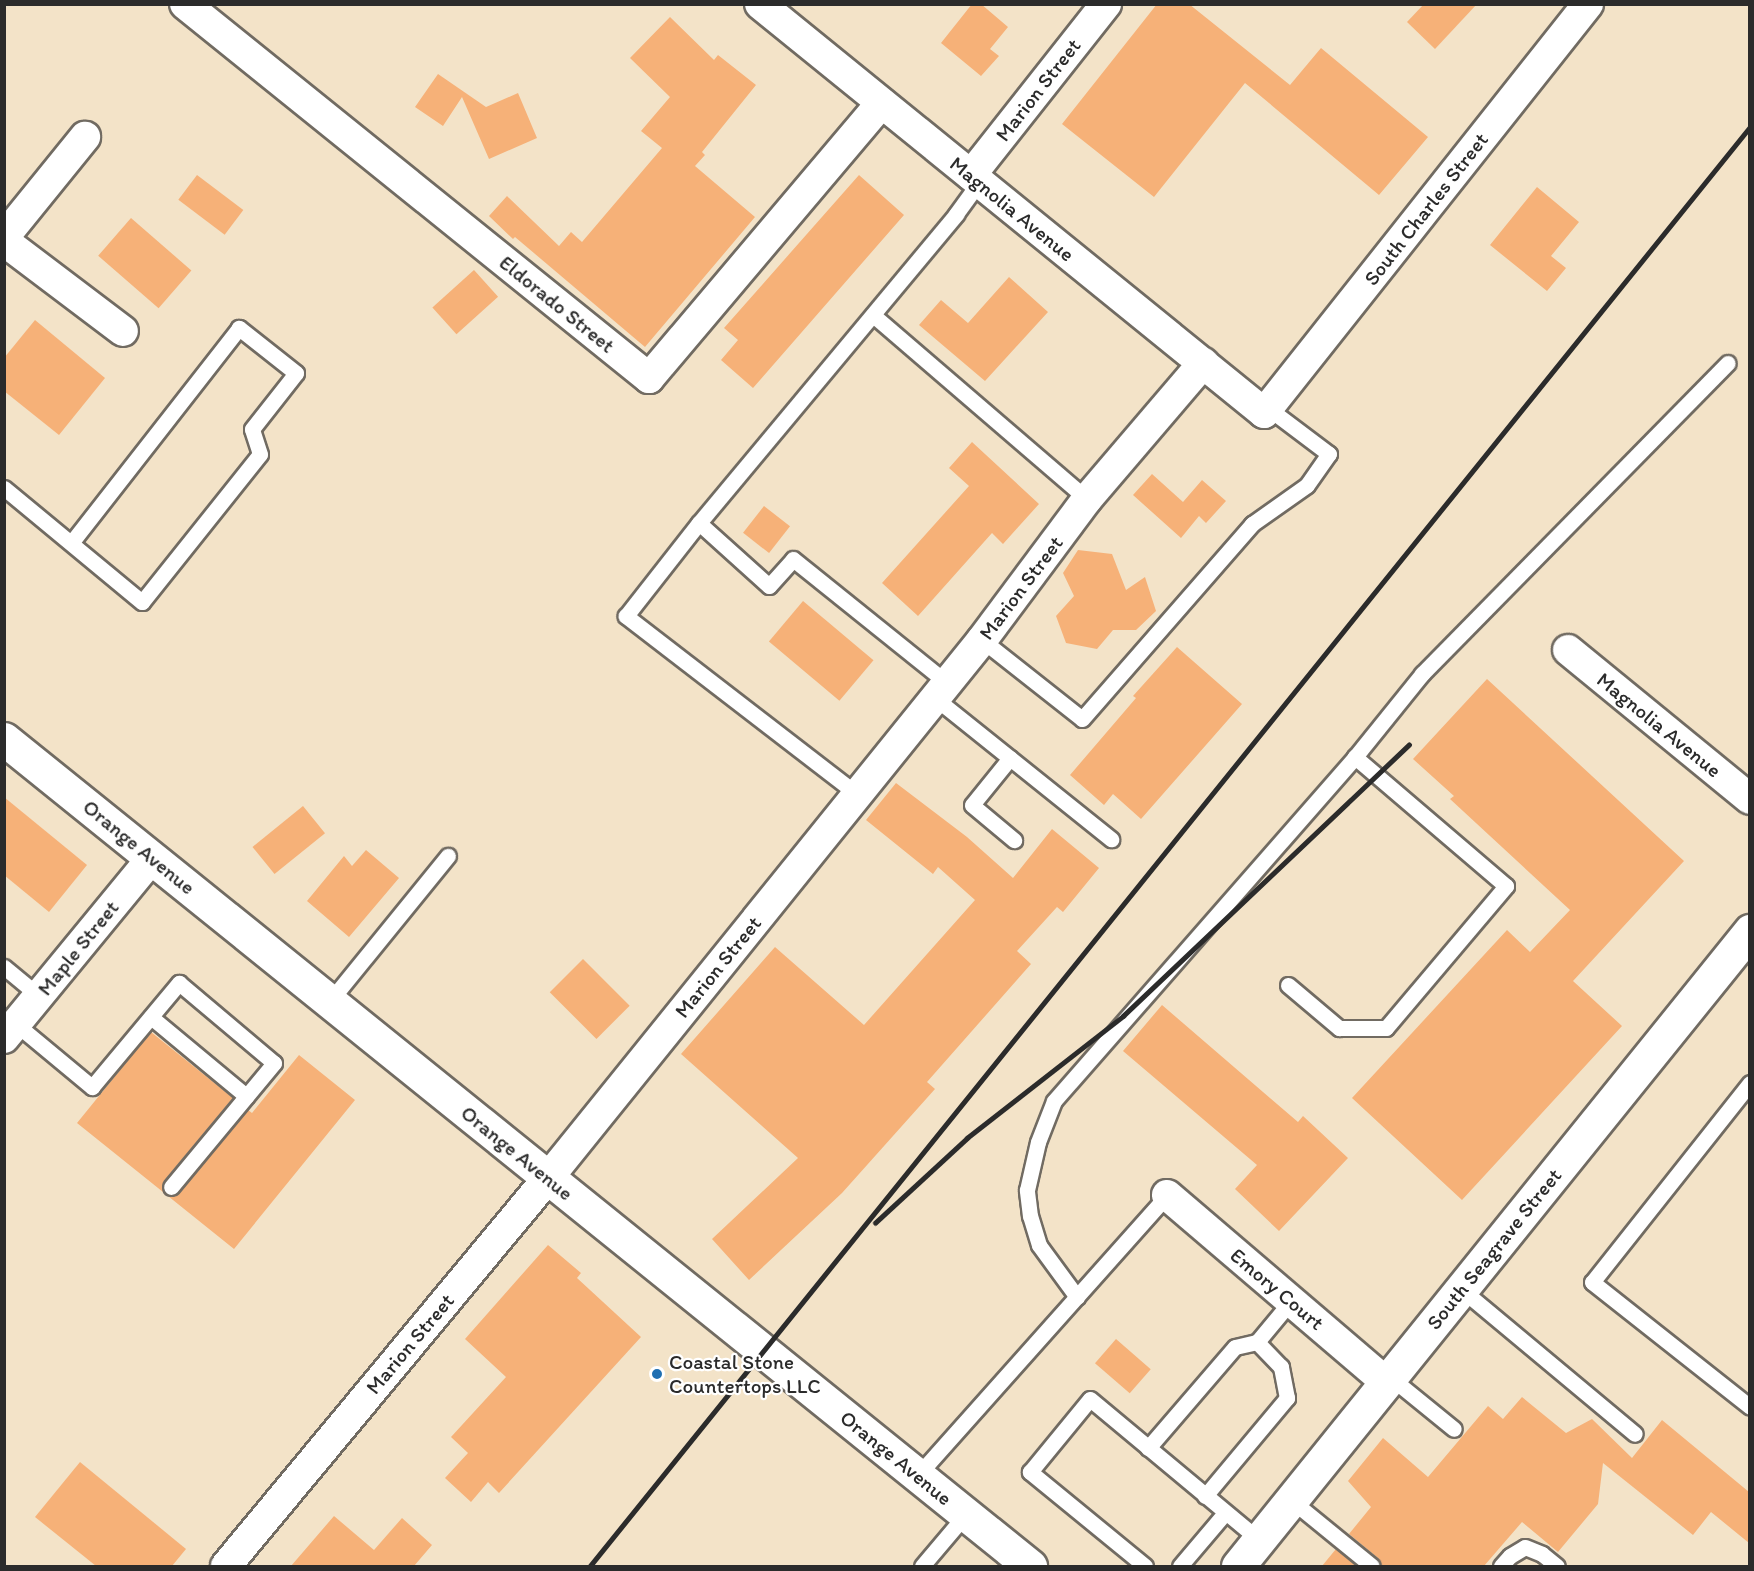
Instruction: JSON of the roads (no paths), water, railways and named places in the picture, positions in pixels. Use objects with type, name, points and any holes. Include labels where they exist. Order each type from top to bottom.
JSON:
[{"type":"street","name":"Eldorado Street","points":[[184,4],[649,378],[881,103]]},
{"type":"street","name":"Magnolia Avenue","points":[[760,4],[1203,363],[1266,410]]},
{"type":"street","name":"Marion Street","points":[[975,179],[1106,4]]},
{"type":"street","name":"South Charles Street","points":[[1266,410],[1588,4]]},
{"type":"street","points":[[85,137],[4,239],[123,332]]},
{"type":"street","name":"Marion Street","points":[[226,1566],[548,1178],[982,640],[1087,499],[1203,363]]},
{"type":"street","name":"Magnolia Avenue","points":[[1568,650],[1749,799]]},
{"type":"street","name":"Orange Avenue","points":[[4,739],[1030,1566]]},
{"type":"street","name":"Maple Street","points":[[10,1031],[152,858]]},
{"type":"street","name":"South Seagrave Street","points":[[1238,1566],[1749,931]]},
{"type":"street","name":"Emory Court","points":[[1167,1196],[1388,1380]]},
{"type":"lane","points":[[857,794],[626,616],[699,523],[956,214],[975,179]]},
{"type":"lane","points":[[873,315],[1087,499]]},
{"type":"lane","points":[[4,488],[72,542],[141,602],[260,454],[252,429],[296,373],[239,328],[72,542]]},
{"type":"lane","points":[[1077,1297],[1039,1245],[1030,1216],[1027,1190],[1038,1142],[1054,1101],[1356,757],[1422,674],[1728,363]]},
{"type":"lane","points":[[982,640],[1082,719],[1252,524],[1307,485],[1329,454],[1266,410]]},
{"type":"lane","points":[[699,523],[769,586],[793,559],[941,691],[1010,758],[1111,839]]},
{"type":"lane","points":[[1288,985],[1339,1028],[1386,1028],[1506,886],[1356,757]]},
{"type":"lane","points":[[1010,758],[972,805],[1014,840]]},
{"type":"lane","points":[[330,1001],[448,856]]},
{"type":"lane","points":[[4,967],[39,996]]},
{"type":"lane","points":[[10,1031],[92,1087],[178,983],[274,1063],[171,1187]]},
{"type":"lane","points":[[151,1017],[246,1096]]},
{"type":"lane","points":[[1749,1083],[1592,1282],[1749,1407]]},
{"type":"lane","points":[[918,1476],[1167,1196]]},
{"type":"lane","points":[[1461,1289],[1635,1434]]},
{"type":"lane","points":[[1148,1448],[1235,1347],[1257,1342],[1291,1301]]},
{"type":"lane","points":[[1205,1496],[1287,1398],[1281,1367],[1257,1342]]},
{"type":"lane","points":[[1388,1380],[1454,1429]]},
{"type":"lane","points":[[1145,1566],[1030,1472],[1090,1400],[1259,1540]]},
{"type":"lane","points":[[1291,1500],[1372,1566]]},
{"type":"lane","points":[[1180,1566],[1225,1513]]},
{"type":"lane","points":[[922,1566],[966,1514]]},
{"type":"lane","points":[[1502,1566],[1510,1556],[1525,1547],[1542,1554],[1557,1566]]},
{"type":"railway","points":[[590,1566],[1750,127]]},
{"type":"railway","points":[[875,1223],[967,1138],[1123,1016],[1409,745]]},
{"type":"place","name":"Coastal Stone Countertops LLC","points":[[657,1374]]}]
